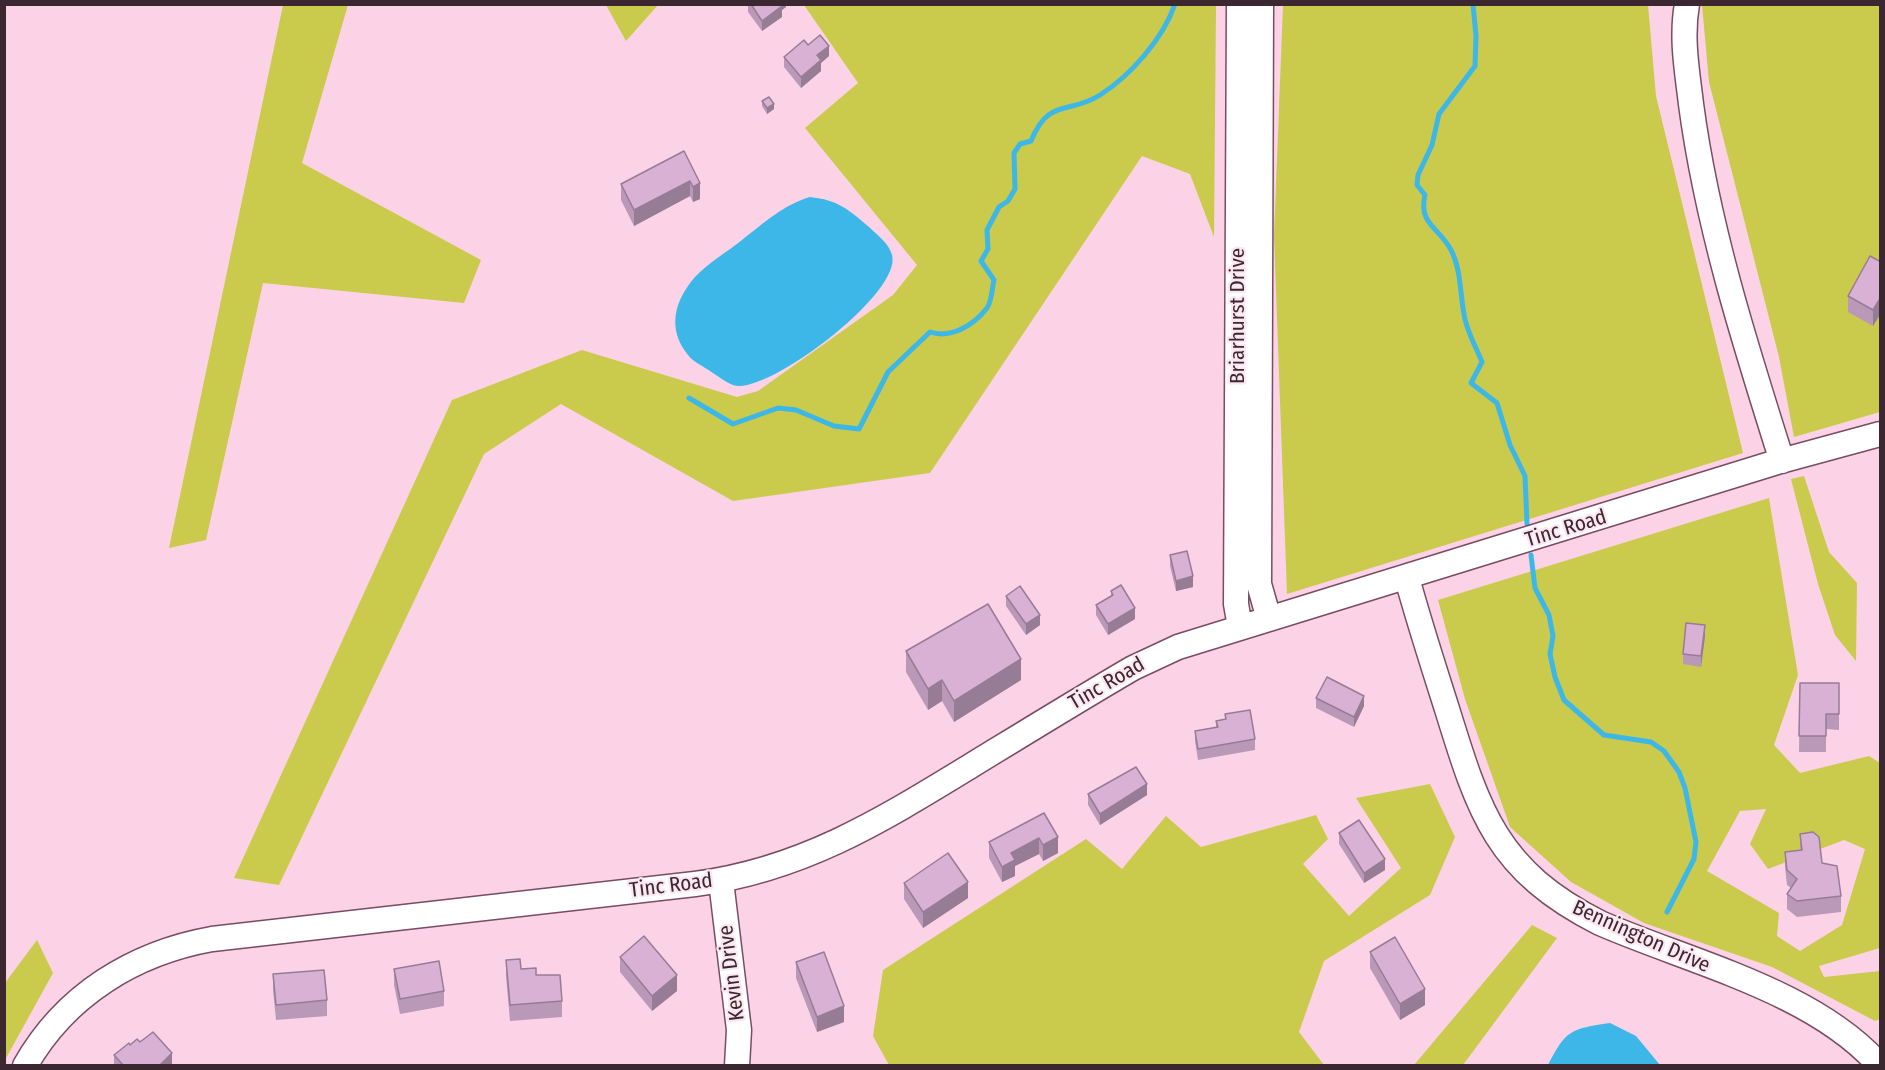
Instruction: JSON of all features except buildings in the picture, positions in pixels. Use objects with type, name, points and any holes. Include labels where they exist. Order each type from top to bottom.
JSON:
[{"type":"street","name":"Briarhurst Drive","points":[[1239,4],[1236,604],[1240,627]]},
{"type":"street","name":"Briarhurst Drive","points":[[1261,4],[1259,585],[1269,619]]},
{"type":"street","points":[[1687,4],[1684,43],[1701,174],[1717,238],[1782,461]]},
{"type":"street","name":"Tinc Road","points":[[25,1065],[54,1024],[95,986],[134,962],[188,943],[721,881],[791,862],[845,840],[1133,668],[1178,647],[1782,461],[1881,434]]},
{"type":"street","name":"Bennington Drive","points":[[1407,578],[1467,775],[1481,812],[1501,844],[1527,873],[1543,889],[1573,910],[1797,1003],[1850,1036],[1880,1065]]},
{"type":"street","name":"Kevin Drive","points":[[721,881],[739,1030],[737,1065]]},
{"type":"shaded area","points":[[283,5],[348,5],[302,163],[481,260],[464,303],[263,283],[206,540],[169,548]]},
{"type":"shaded area","points":[[606,5],[658,5],[626,41]]},
{"type":"shaded area","points":[[804,5],[1216,5],[1214,237],[1190,174],[1142,156],[930,473],[733,501],[561,404],[484,454],[279,885],[234,878],[452,400],[582,350],[737,397],[758,391],[893,295],[917,265],[805,128],[858,83]]},
{"type":"shaded area","points":[[1283,5],[1648,5],[1656,96],[1743,453],[1287,594],[1274,236]]},
{"type":"shaded area","points":[[1702,5],[1880,5],[1880,412],[1794,437],[1779,357],[1709,82]]},
{"type":"shaded area","points":[[1804,476],[1829,552],[1857,583],[1856,661],[1835,635],[1818,584],[1791,479]]},
{"type":"shaded area","points":[[1769,498],[1798,675],[1774,745],[1800,773],[1869,756],[1880,763],[1880,948],[1819,966],[1824,977],[1880,971],[1880,1019],[1875,1021],[1772,967],[1644,923],[1571,882],[1510,827],[1465,699],[1438,600]],"holes":[[[1766,809],[1750,844],[1768,869],[1844,840],[1865,849],[1842,925],[1800,951],[1777,936],[1779,913],[1707,871],[1740,811]]]},
{"type":"shaded area","points":[[1430,784],[1455,837],[1430,895],[1324,961],[1299,1032],[1324,1065],[889,1065],[873,1036],[883,970],[1086,839],[1122,869],[1166,816],[1201,847],[1316,815],[1328,839],[1303,864],[1349,916],[1401,868],[1356,798]]},
{"type":"shaded area","points":[[1532,925],[1557,938],[1463,1065],[1414,1065]]},
{"type":"shaded area","points":[[37,940],[53,973],[5,1060],[5,983]]},
{"type":"water","points":[[810,197],[828,200],[842,206],[879,236],[892,255],[890,272],[876,293],[829,339],[773,375],[749,384],[733,385],[695,362],[681,345],[675,325],[678,305],[688,286],[706,267],[774,215]]},
{"type":"water","points":[[1610,1023],[1636,1036],[1660,1065],[1548,1065],[1565,1038],[1571,1033],[1586,1027]]},
{"type":"waterway","points":[[689,398],[733,424],[778,408],[796,410],[834,426],[859,429],[888,372],[930,332],[946,334],[962,329],[976,320],[989,305],[994,280],[981,261],[988,249],[987,230],[999,207],[1008,201],[1015,189],[1014,153],[1020,144],[1031,141],[1038,127],[1053,112],[1089,101],[1123,78],[1154,43],[1175,4]]},
{"type":"waterway","points":[[1473,4],[1476,36],[1475,66],[1439,114],[1432,145],[1418,175],[1417,185],[1425,195],[1424,213],[1427,219],[1446,242],[1454,257],[1465,320],[1482,362],[1471,383],[1497,403],[1510,445],[1525,476],[1527,524]]},
{"type":"waterway","points":[[1531,555],[1535,588],[1549,615],[1553,636],[1550,654],[1555,677],[1564,700],[1604,735],[1651,742],[1664,751],[1679,772],[1685,788],[1696,842],[1694,859],[1667,912]]}]
